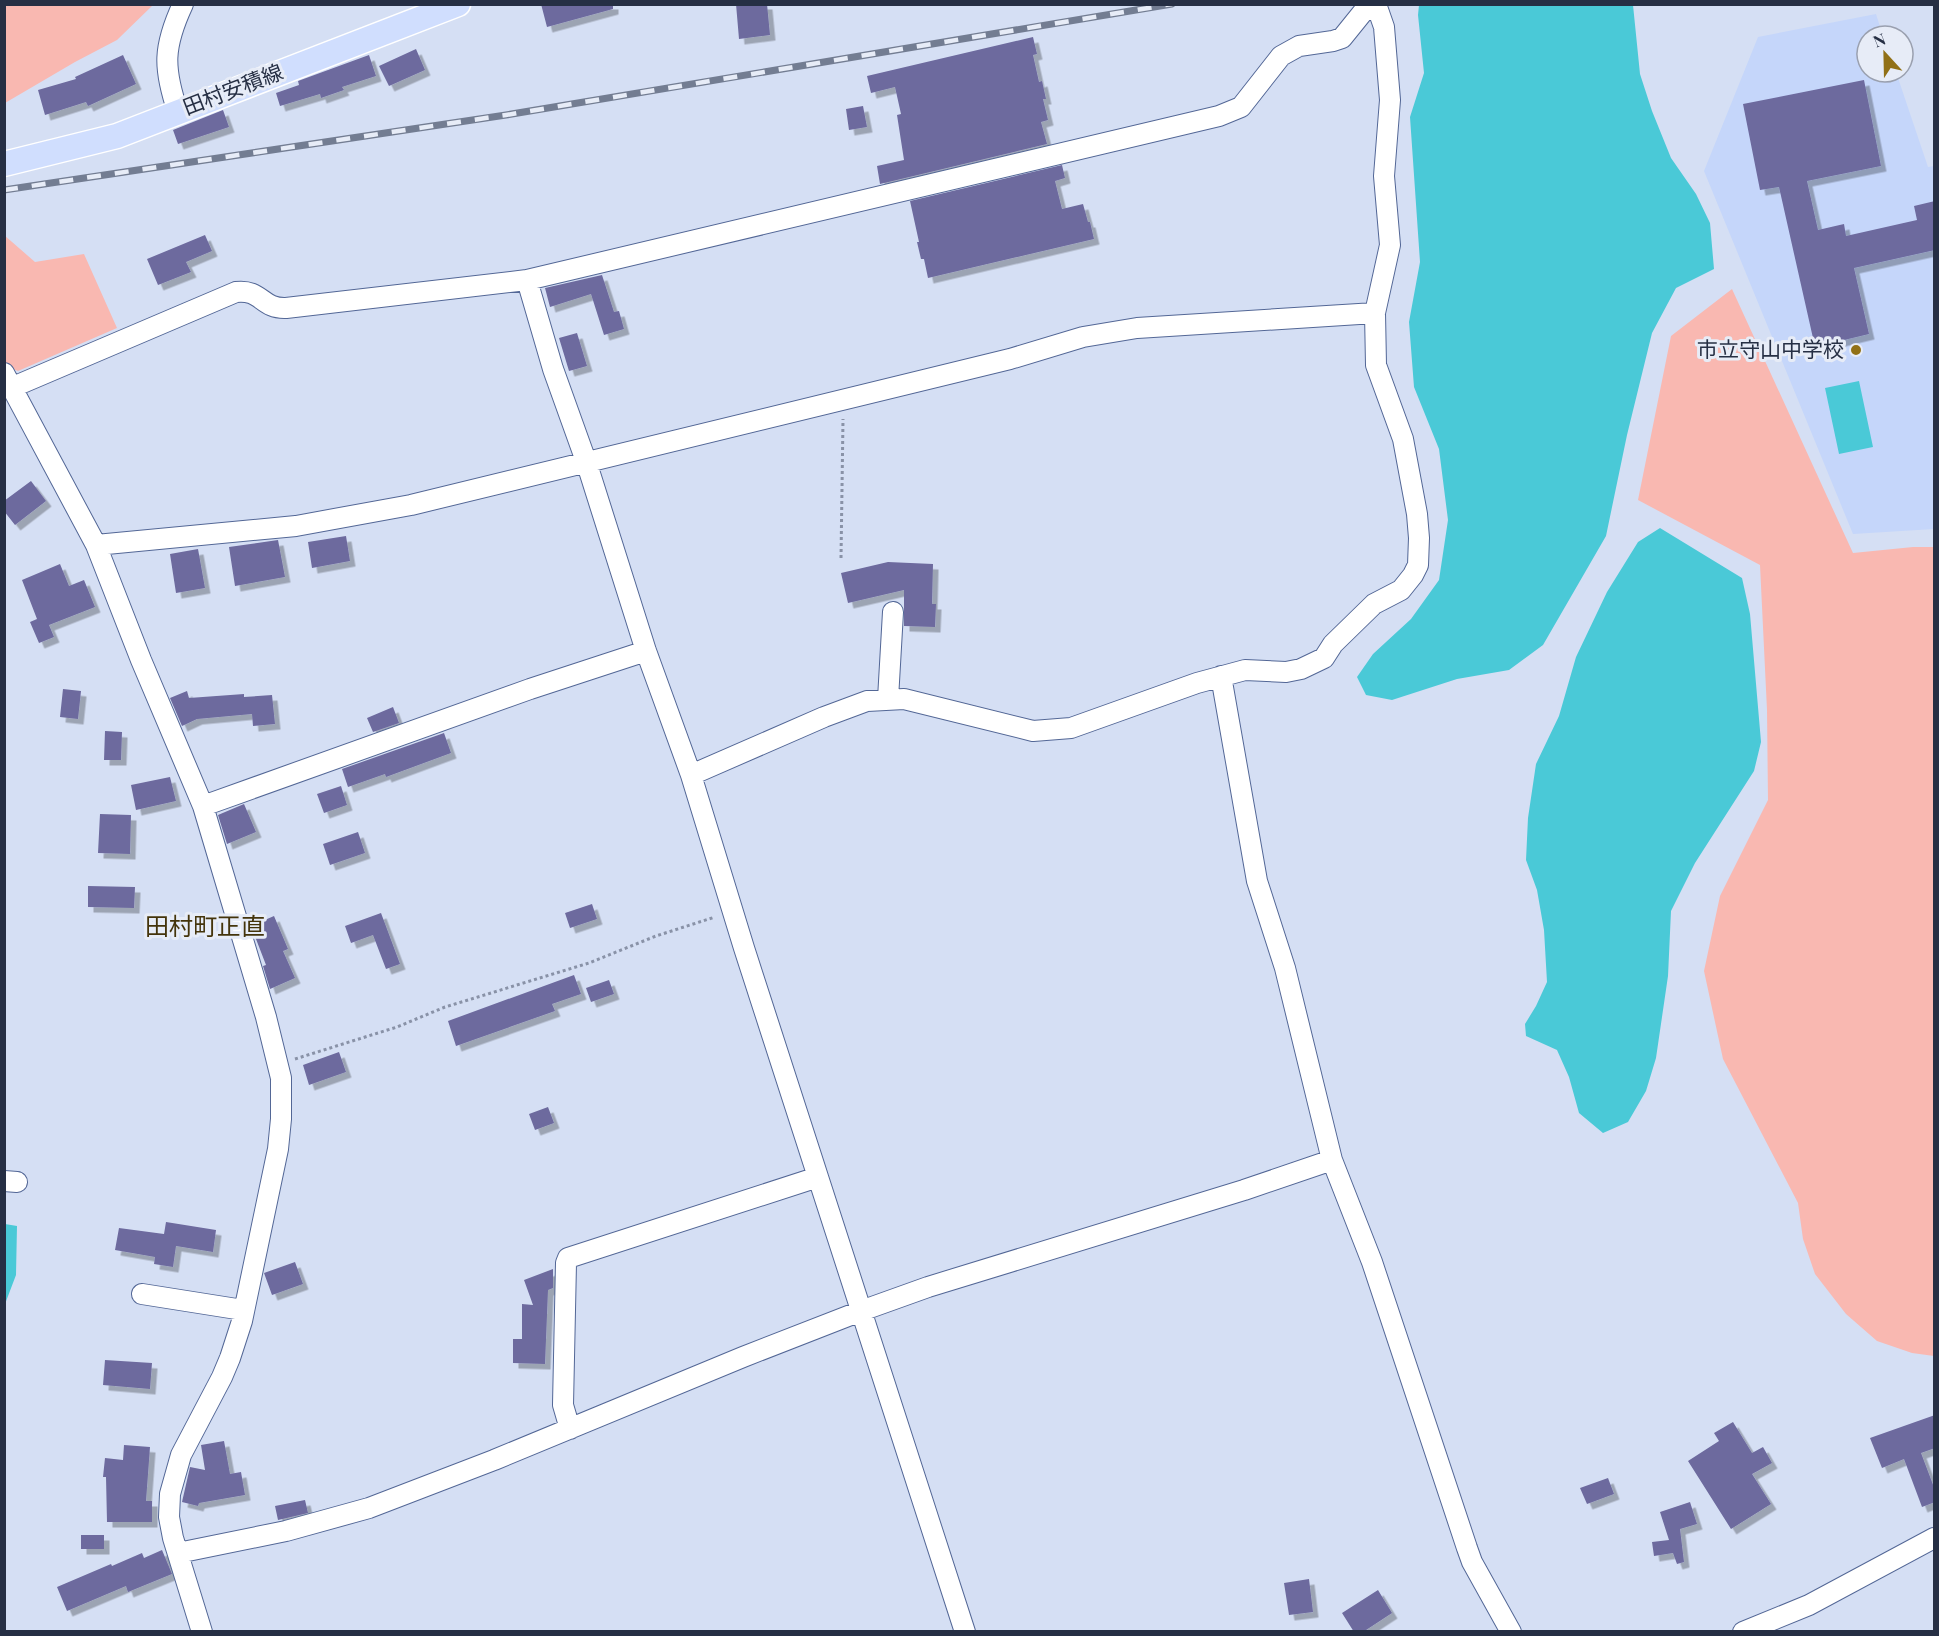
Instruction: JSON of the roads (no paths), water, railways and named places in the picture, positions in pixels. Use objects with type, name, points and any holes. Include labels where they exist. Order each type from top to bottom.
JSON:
[{"type":"main road","name":"田村安積線","points":[[4,164],[117,136],[458,4]]},
{"type":"street","points":[[178,112],[168,83],[166,55],[170,37],[183,4]]},
{"type":"street","points":[[202,1632],[169,1517],[170,1494],[181,1455],[231,1358],[278,1149],[281,1078],[266,1017],[203,807],[141,660],[96,545],[9,380],[236,292],[249,291],[258,295],[270,306],[286,308],[527,280],[1219,116],[1241,107],[1281,56],[1299,46],[1333,42],[1342,38],[1363,12],[1376,5],[1384,27],[1390,100],[1384,176],[1390,233],[1387,265],[1375,313],[1376,365],[1403,439],[1417,514],[1419,565],[1401,590],[1374,604],[1350,625],[1324,658],[1301,669],[1286,672],[1245,670],[1221,676],[1071,728],[1033,731],[904,699],[867,701],[824,717],[691,776]]},
{"type":"street","points":[[527,280],[553,369],[586,461],[646,651],[691,776],[732,911],[966,1632]]},
{"type":"street","points":[[96,545],[296,526],[411,505],[1010,359],[1083,337],[1126,330],[1375,313]]},
{"type":"street","points":[[888,699],[893,612]]},
{"type":"street","points":[[203,807],[530,689],[646,651]]},
{"type":"street","points":[[1221,676],[1257,881],[1285,968],[1332,1160],[1372,1262],[1470,1555],[1511,1632]]},
{"type":"street","points":[[178,1553],[286,1530],[369,1508],[494,1460],[861,1311],[928,1287],[1244,1190],[1332,1160]]},
{"type":"street","points":[[570,1429],[563,1404],[566,1263],[568,1258],[818,1177]]},
{"type":"street","points":[[142,1294],[243,1310]]},
{"type":"street","points":[[1743,1632],[1809,1605],[1935,1538]]},
{"type":"water","points":[[1419,5],[1633,5],[1640,74],[1671,158],[1696,194],[1710,223],[1714,269],[1676,288],[1652,333],[1627,435],[1606,536],[1543,645],[1509,670],[1457,679],[1392,700],[1366,695],[1357,677],[1373,654],[1411,619],[1439,580],[1448,520],[1439,449],[1414,387],[1409,322],[1420,262],[1410,117],[1424,73]]},
{"type":"water","points":[[1859,381],[1873,447],[1839,454],[1825,388]]},
{"type":"water","points":[[1660,528],[1742,578],[1750,614],[1761,742],[1754,771],[1695,863],[1671,911],[1668,976],[1656,1058],[1646,1091],[1628,1122],[1603,1133],[1579,1113],[1569,1077],[1557,1050],[1526,1036],[1525,1024],[1547,982],[1544,930],[1537,890],[1526,860],[1528,818],[1536,764],[1559,716],[1576,657],[1607,592],[1638,542]]},
{"type":"water","points":[[5,1224],[17,1226],[16,1275],[5,1304]]},
{"type":"railway","points":[[4,190],[506,115],[1172,4]]},
{"type":"place","name":"市立守山中学校","points":[[1856,350]]},
{"type":"district","name":"田村町正直","points":[[205,927]]}]
